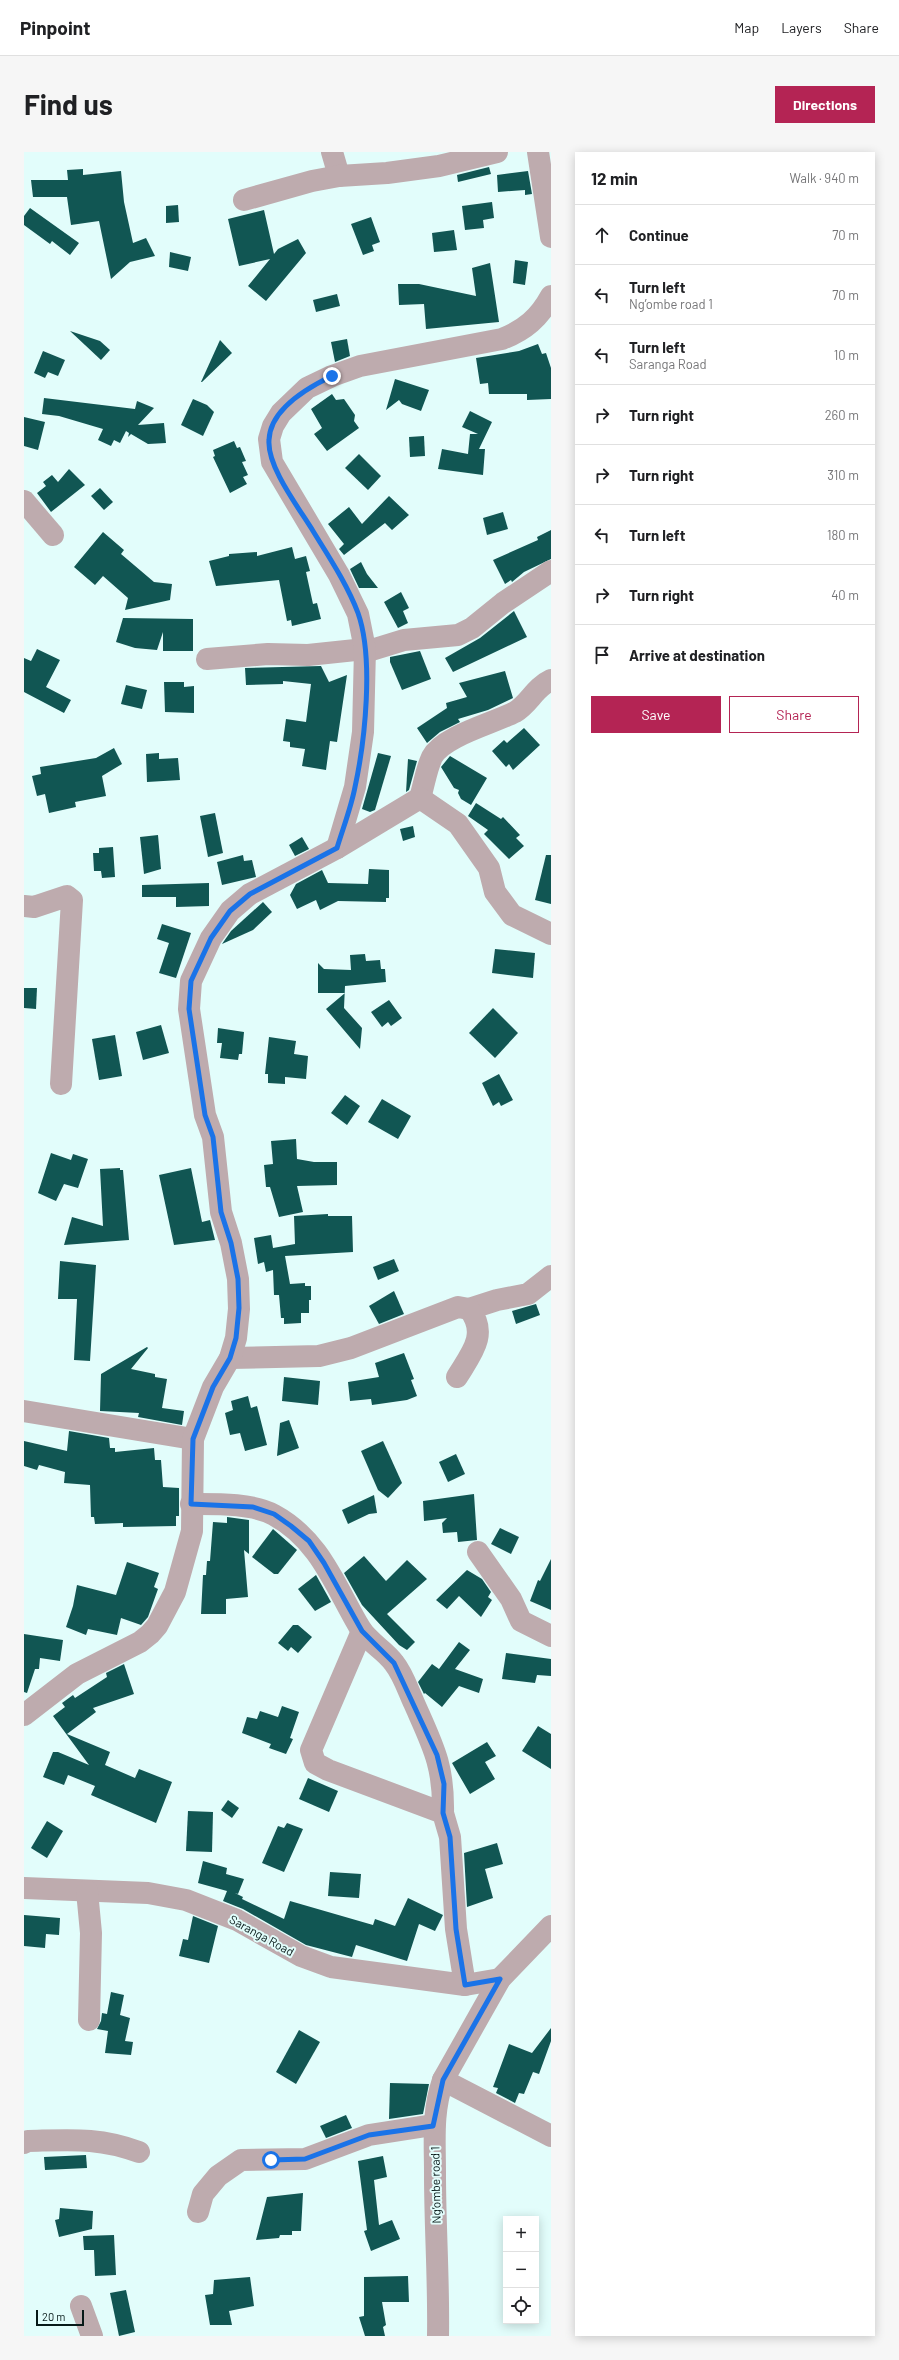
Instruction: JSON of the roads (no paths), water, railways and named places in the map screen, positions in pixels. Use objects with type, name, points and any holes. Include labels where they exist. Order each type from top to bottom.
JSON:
[{"type":"street","points":[[332,152],[339,176]]},
{"type":"street","points":[[244,200],[312,181],[339,176],[387,173],[439,166],[497,152]]},
{"type":"street","points":[[538,152],[551,237]]},
{"type":"street","points":[[337,848],[355,787],[364,718],[365,650],[358,614],[342,581],[272,462],[269,439],[273,426],[284,409],[307,388],[332,376],[360,366],[502,340],[517,333],[532,323],[543,311],[551,296]]},
{"type":"street","points":[[24,501],[52,535]]},
{"type":"street","points":[[207,659],[268,654],[308,655],[365,650],[404,640],[458,635],[472,628],[503,603],[551,571]]},
{"type":"street","points":[[24,1714],[77,1674],[140,1642],[150,1634],[157,1626],[175,1592],[192,1531],[191,1504],[193,1439],[213,1387],[230,1358],[236,1338],[239,1308],[238,1279],[231,1243],[221,1212],[213,1137],[205,1115],[202,1100],[189,1009],[191,981],[211,938],[230,911],[250,894],[337,848],[420,798],[433,756],[440,748],[460,736],[515,712],[529,700],[536,689],[551,680]]},
{"type":"street","points":[[420,798],[458,824],[489,868],[495,892],[512,915],[551,934]]},
{"type":"street","points":[[24,906],[34,907],[67,896],[72,900],[61,1084]]},
{"type":"street","points":[[230,1358],[319,1356],[351,1348],[458,1306],[469,1309],[498,1300],[528,1294],[551,1276]]},
{"type":"street","points":[[456,1377],[473,1351],[479,1334],[476,1318],[469,1309]]},
{"type":"street","points":[[24,1411],[193,1439]]},
{"type":"street","points":[[191,1504],[253,1507],[274,1514],[309,1541],[324,1563],[362,1631],[394,1663],[406,1684],[437,1755],[444,1784],[443,1813],[450,1837],[456,1929],[465,1985]]},
{"type":"street","points":[[478,1552],[511,1599],[521,1621],[551,1636]]},
{"type":"street","points":[[362,1631],[311,1750],[315,1763],[328,1770],[443,1813]]},
{"type":"street","name":"Saranga Road","points":[[24,1888],[148,1894],[186,1900],[237,1920],[301,1956],[331,1967],[465,1985],[500,1979]]},
{"type":"street","points":[[87,1891],[91,1933],[89,2020]]},
{"type":"street","name":"Ng’ombe road 1","points":[[438,2336],[439,2282],[433,2126],[443,2080],[500,1979],[551,1926]]},
{"type":"street","points":[[443,2080],[551,2136]]},
{"type":"street","points":[[198,2212],[203,2194],[218,2176],[241,2160],[305,2159],[369,2135],[433,2126]]},
{"type":"street","points":[[24,2143],[28,2141],[96,2140],[118,2144],[139,2152]]},
{"type":"street","points":[[81,2306],[92,2336]]}]
